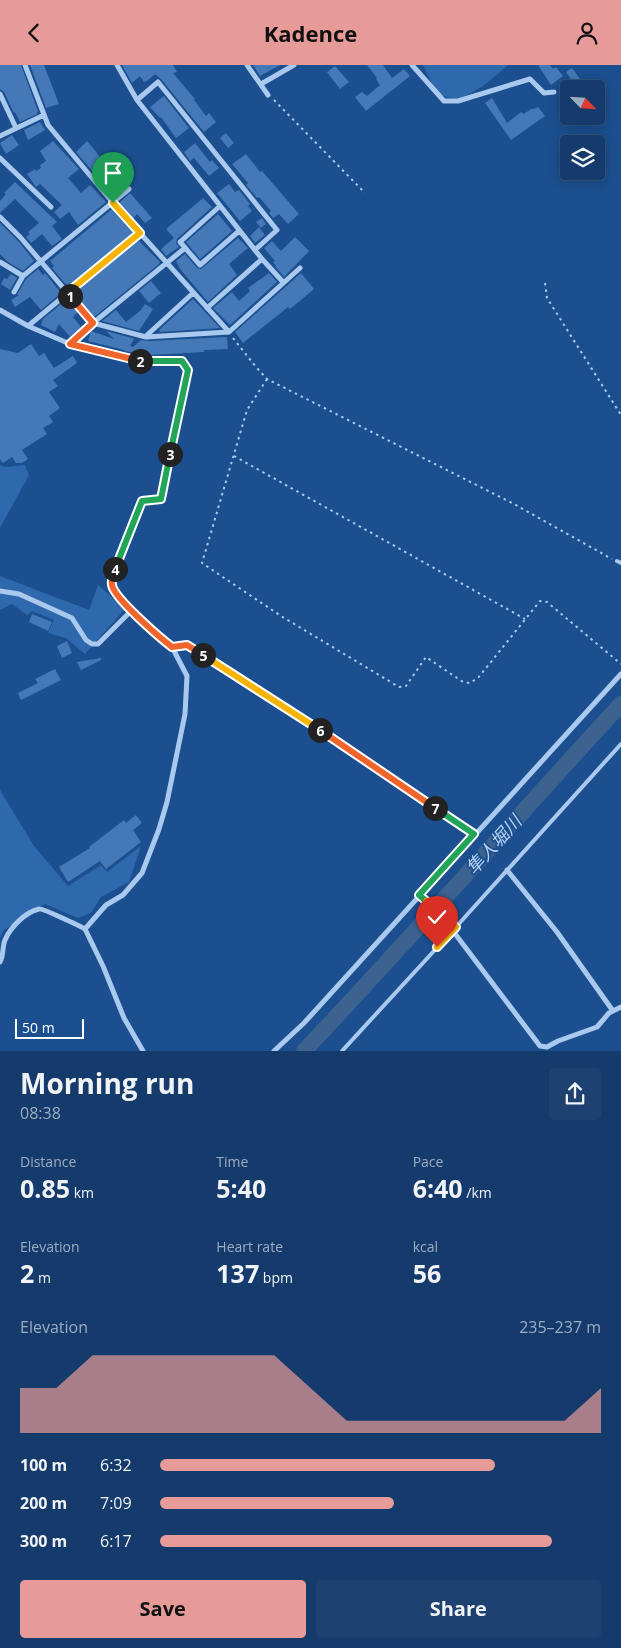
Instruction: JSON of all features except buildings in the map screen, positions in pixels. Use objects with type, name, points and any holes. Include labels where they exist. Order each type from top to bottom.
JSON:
[{"type":"street","points":[[25,65],[48,125],[113,203],[229,332]]},
{"type":"street","points":[[117,65],[137,100],[239,231],[284,282]]},
{"type":"street","points":[[246,65],[268,95]]},
{"type":"street","points":[[261,83],[294,65]]},
{"type":"street","points":[[412,65],[444,101],[458,101],[530,79],[544,93],[554,93]]},
{"type":"street","points":[[137,100],[158,82],[271,223],[276,231],[255,250]]},
{"type":"street","points":[[0,94],[16,128]]},
{"type":"street","points":[[0,136],[44,115]]},
{"type":"street","points":[[0,158],[51,207]]},
{"type":"street","points":[[14,292],[23,276],[129,189]]},
{"type":"street","points":[[220,206],[180,242],[200,265],[239,231]]},
{"type":"street","points":[[0,217],[21,238],[93,323],[146,337],[229,332],[300,268]]},
{"type":"street","points":[[28,326],[140,233]]},
{"type":"street","points":[[70,344],[185,248]]},
{"type":"street","points":[[207,308],[262,259]]},
{"type":"street","points":[[0,262],[23,276]]},
{"type":"street","points":[[146,337],[193,293]]},
{"type":"street","points":[[0,310],[28,326],[70,344],[140,361],[182,361],[188,370],[161,499],[142,501],[111,579],[114,591],[132,611],[172,647],[187,676],[185,714],[167,802],[142,873],[123,895],[106,905],[85,929]]},
{"type":"street","points":[[0,591],[19,594],[72,618],[86,640],[92,644],[98,644],[132,611]]},
{"type":"street","points":[[274,1051],[304,1023],[621,674]]},
{"type":"street","points":[[507,870],[572,953],[613,1011]]},
{"type":"street","points":[[419,895],[454,929],[540,1046],[548,1049],[558,1041],[597,1027],[609,1013],[621,1007]]},
{"type":"street","points":[[0,962],[3,956],[3,943],[15,923],[38,909],[44,909],[85,929],[103,966],[124,1018],[143,1051]]},
{"type":"lane","points":[[342,1051],[621,744]]},
{"type":"path","points":[[268,95],[365,193]]},
{"type":"path","points":[[545,283],[546,297],[621,415]]},
{"type":"path","points":[[229,332],[267,379],[514,504],[619,562]]},
{"type":"path","points":[[267,379],[247,410],[202,563],[280,616],[399,687],[406,686],[426,657],[463,682],[470,683],[478,678],[540,601],[548,602],[621,664]]},
{"type":"path","points":[[234,456],[525,619]]},
{"type":"path","points":[[172,647],[187,645],[290,709],[474,834]]},
{"type":"shaded area","points":[[423,65],[508,65],[485,85],[465,96],[456,98],[446,97],[438,92]]},
{"type":"shaded area","points":[[0,465],[6,467],[25,465],[29,475],[0,528]]},
{"type":"shaded area","points":[[0,576],[89,610],[98,585],[125,609],[85,654],[66,638],[48,633],[54,620],[32,611],[27,615],[12,604],[0,610]]},
{"type":"shaded area","points":[[0,790],[34,846],[68,886],[101,865],[107,872],[141,846],[129,882],[101,897],[91,913],[78,918],[45,904],[4,930],[0,938]]},
{"type":"waterway","name":"隼人堀川","points":[[304,1051],[621,704]]},
{"type":"route","points":[[113,203],[140,233],[67,293],[93,323],[70,344],[140,361],[182,361],[188,370],[161,499],[142,501],[111,579],[114,591],[132,611],[172,647],[187,645],[290,709],[474,834],[419,895],[456,927],[437,947]]}]
